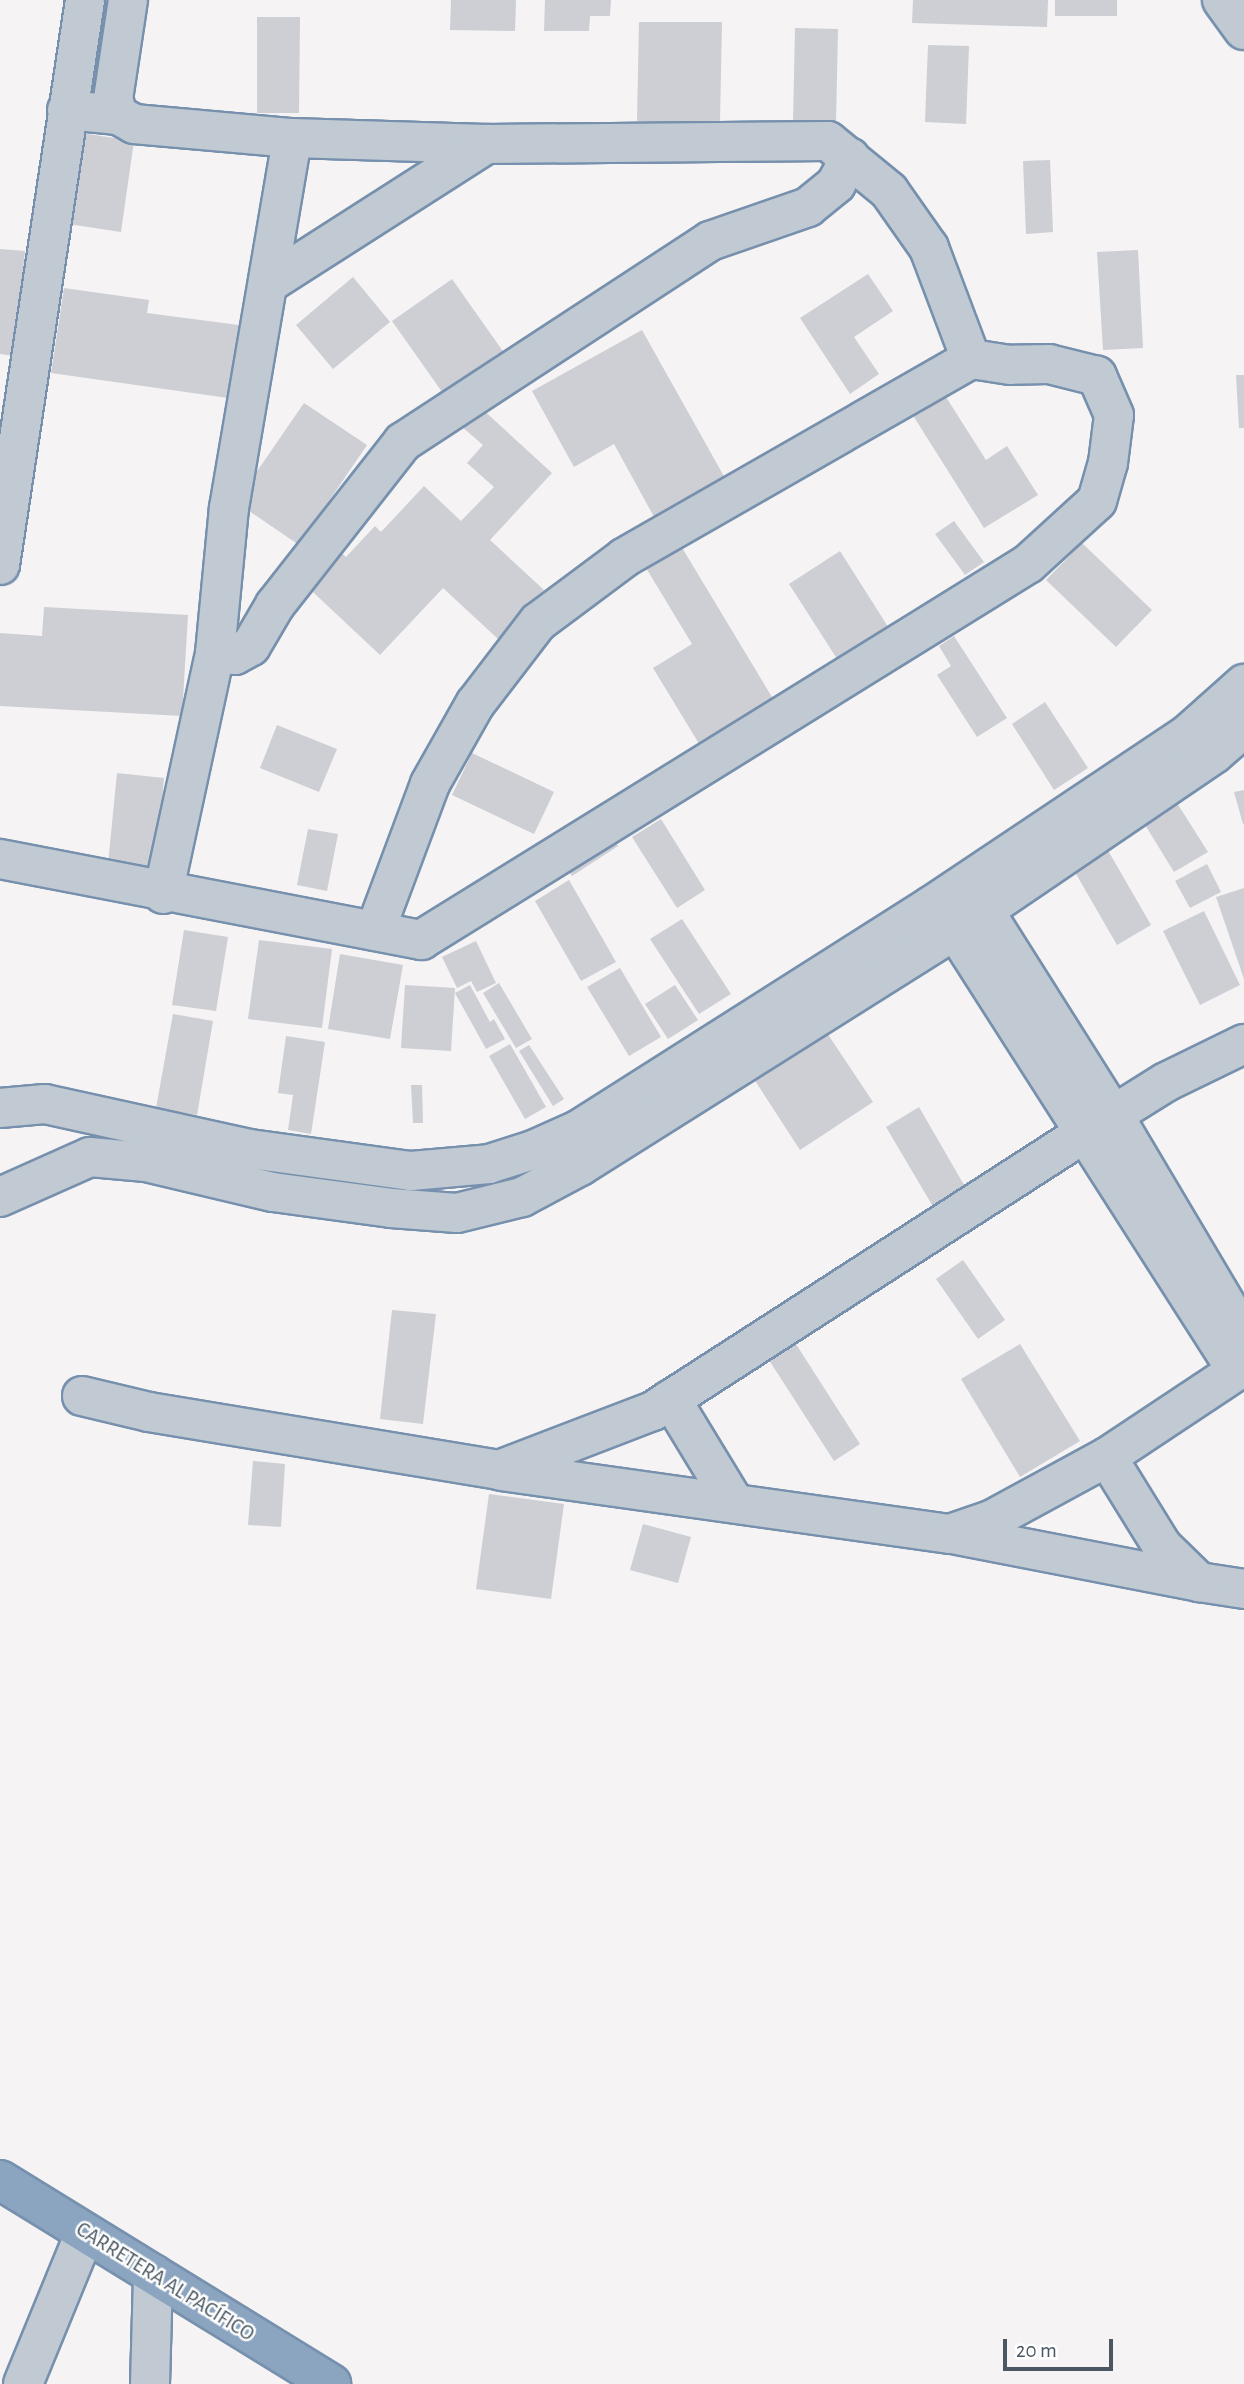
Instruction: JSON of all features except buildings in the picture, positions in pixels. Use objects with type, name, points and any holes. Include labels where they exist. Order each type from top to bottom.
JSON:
[{"type":"highway","name":"CARRETERA AL PACÍFICO","points":[[0,2180],[331,2384]]},
{"type":"street","points":[[0,565],[85,0]]},
{"type":"street","points":[[118,115],[113,99],[128,0]]},
{"type":"street","points":[[1222,0],[1244,30]]},
{"type":"street","points":[[67,110],[118,115],[134,124],[292,138],[486,144],[828,141],[889,191],[929,248],[971,359]]},
{"type":"street","points":[[163,894],[215,653],[229,508],[292,138]]},
{"type":"street","points":[[269,283],[486,144]]},
{"type":"street","points":[[215,653],[235,655],[251,646],[275,605],[403,442],[710,241],[808,208],[836,184],[850,158]]},
{"type":"street","points":[[0,859],[163,894],[421,940],[1028,564],[1097,501],[1108,463],[1114,415],[1097,376],[1049,364],[1010,365],[971,359],[624,558],[538,622],[475,704],[430,784],[375,931]]},
{"type":"street","points":[[1216,749],[1244,684]]},
{"type":"street","points":[[0,1108],[45,1104],[250,1149],[411,1171],[488,1164],[578,1130],[957,908],[1216,749],[1244,728]]},
{"type":"street","points":[[957,908],[1244,1334]]},
{"type":"street","points":[[0,1196],[90,1157],[146,1162],[273,1192],[391,1208],[457,1213],[522,1197],[580,1166],[957,908]]},
{"type":"street","points":[[499,1471],[653,1411],[1166,1082],[1244,1044]]},
{"type":"street","points":[[87,1113],[90,1157]]},
{"type":"street","points":[[950,1534],[991,1520],[1107,1457],[1241,1369],[1100,1124]]},
{"type":"street","points":[[82,1396],[149,1412],[499,1471],[950,1534],[1244,1589]]},
{"type":"street","points":[[671,1399],[733,1502]]},
{"type":"street","points":[[1107,1457],[1162,1546],[1199,1582]]},
{"type":"street","points":[[23,2384],[85,2232]]},
{"type":"street","points":[[150,2384],[153,2274]]}]
